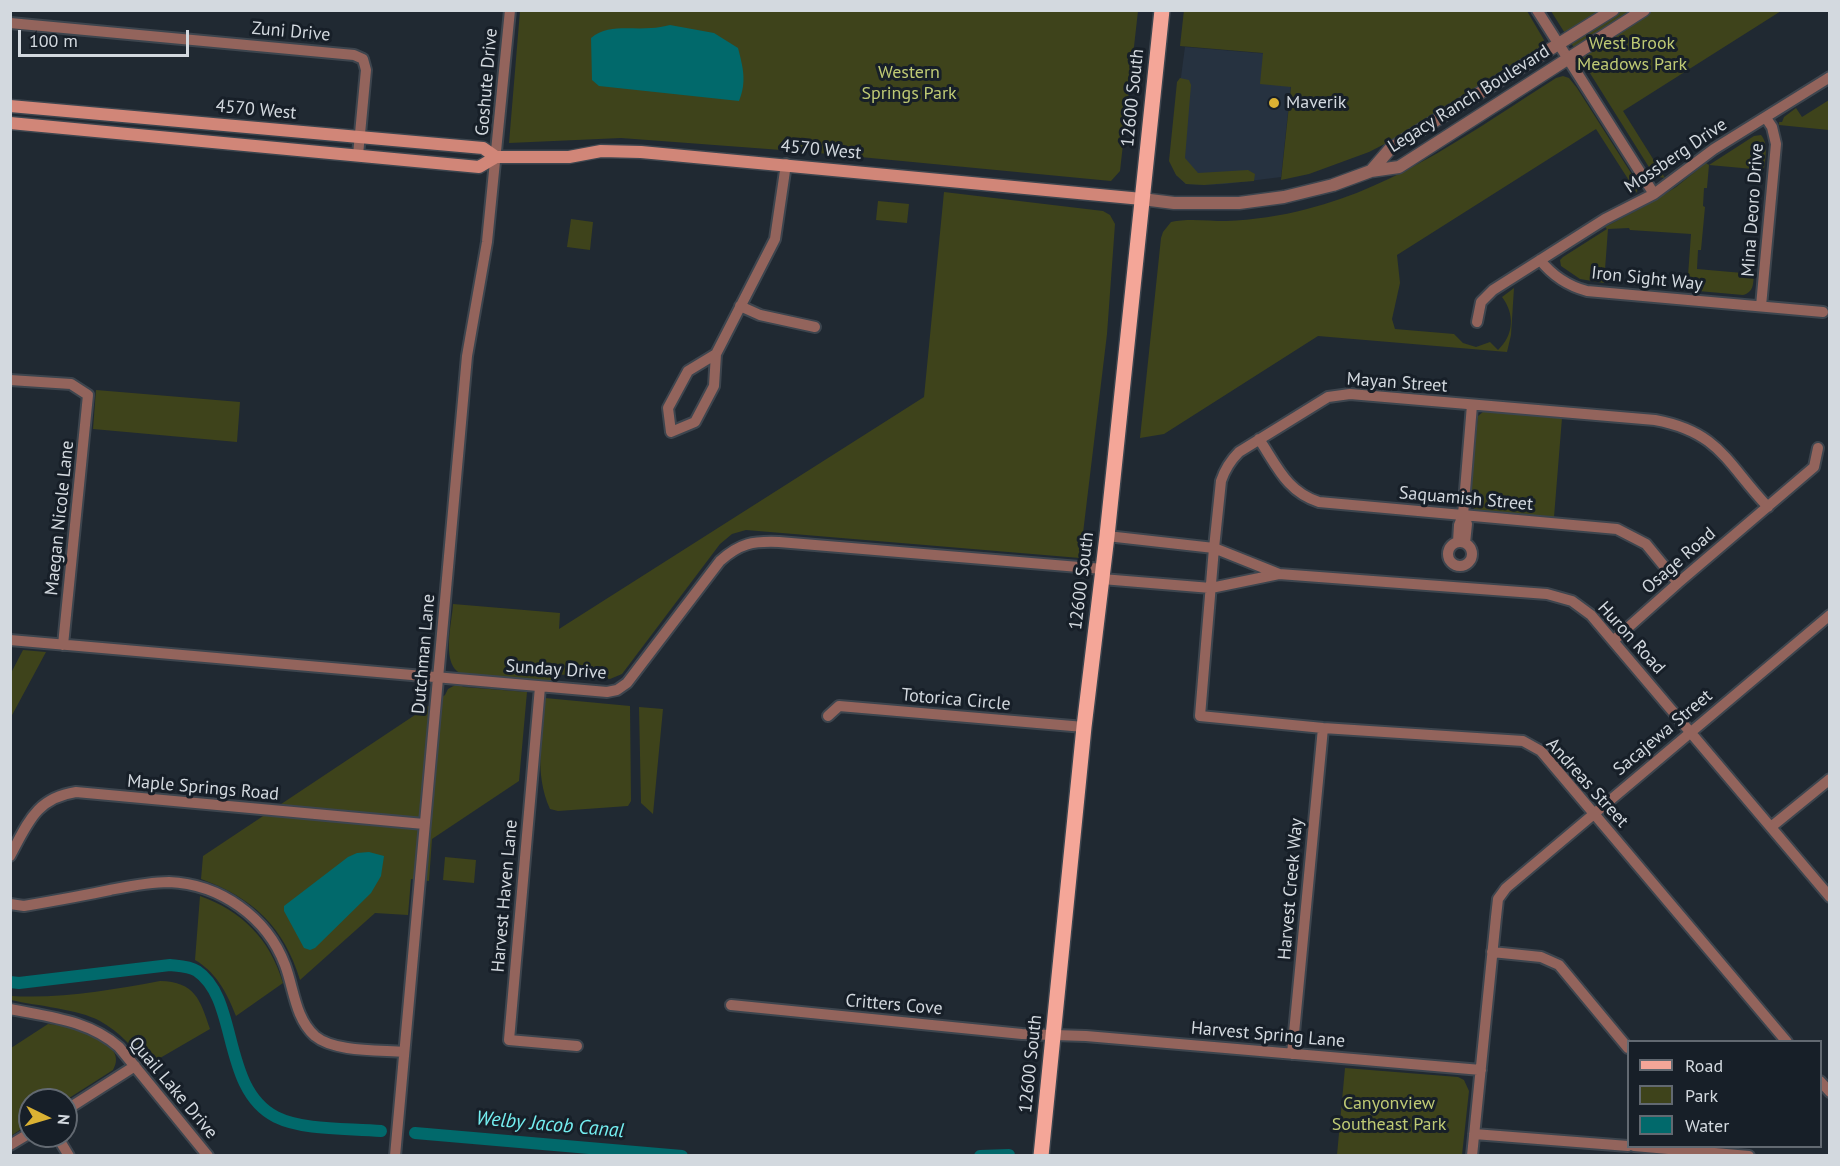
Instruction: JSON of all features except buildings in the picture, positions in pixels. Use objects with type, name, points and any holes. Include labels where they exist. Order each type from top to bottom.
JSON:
[{"type":"main road","name":"12600 South","points":[[1041,1155],[1084,727],[1107,536],[1162,10]]},
{"type":"main road","name":"4570 West","points":[[10,106],[483,148],[496,157]]},
{"type":"main road","name":"4570 West","points":[[10,123],[479,167],[496,157],[569,157],[602,152],[641,152],[1142,199]]},
{"type":"street","name":"Goshute Drive","points":[[496,157],[510,10]]},
{"type":"street","points":[[1538,10],[1654,194]]},
{"type":"street","name":"Legacy Ranch Boulevard","points":[[1142,199],[1174,203],[1239,203],[1284,197],[1333,185],[1371,171],[1399,167],[1563,52],[1613,10]]},
{"type":"street","name":"Legacy Ranch Boulevard","points":[[1371,171],[1390,149],[1563,52],[1644,10]]},
{"type":"street","name":"Zuni Drive","points":[[10,23],[354,55],[363,59],[366,70],[358,155]]},
{"type":"street","name":"Mossberg Drive","points":[[1477,322],[1481,302],[1486,296],[1605,219],[1654,194],[1714,149],[1830,76]]},
{"type":"street","name":"Mina Deoro Drive","points":[[1761,306],[1776,144],[1772,127],[1766,117]]},
{"type":"street","name":"Dutchman Lane","points":[[395,1155],[467,356],[487,242],[496,157]]},
{"type":"street","points":[[716,354],[688,371],[668,408],[671,432],[695,422],[714,386],[716,354],[775,239],[786,164]]},
{"type":"street","name":"Iron Sight Way","points":[[1540,260],[1546,268],[1562,280],[1575,288],[1587,291],[1823,312]]},
{"type":"street","points":[[740,306],[760,315],[815,327]]},
{"type":"street","name":"Maegan Nicole Lane","points":[[10,380],[71,384],[88,395],[63,645]]},
{"type":"street","name":"Mayan Street","points":[[1200,716],[1214,548],[1221,481],[1225,471],[1230,461],[1239,452],[1328,397],[1350,394],[1655,420],[1675,424],[1694,431],[1713,443],[1768,507]]},
{"type":"street","points":[[1461,543],[1467,524],[1463,515],[1472,405]]},
{"type":"street","name":"Saquamish Street","points":[[1259,439],[1292,488],[1304,498],[1319,502],[1617,529],[1646,544],[1678,583]]},
{"type":"street","name":"Osage Road","points":[[1613,641],[1814,467],[1818,448]]},
{"type":"street","name":"Huron Road","points":[[1107,536],[1214,548],[1280,574]]},
{"type":"street","name":"Sunday Drive","points":[[10,640],[596,692],[617,690],[622,687],[642,665],[720,561],[732,550],[746,544],[779,542],[1102,574]]},
{"type":"street","points":[[1461,543],[1472,552],[1471,559],[1466,564],[1458,565],[1452,561],[1449,554],[1451,546],[1461,543]]},
{"type":"street","points":[[1457,587],[1458,565]]},
{"type":"street","name":"Huron Road","points":[[1102,574],[1210,588],[1280,574],[1547,594],[1572,601],[1591,615],[1830,897]]},
{"type":"street","name":"Sacajewa Street","points":[[1472,1155],[1498,899],[1506,888],[1830,615]]},
{"type":"street","name":"Harvest Haven Lane","points":[[540,687],[509,1040],[577,1046]]},
{"type":"street","name":"Totorica Circle","points":[[828,716],[839,706],[1084,727]]},
{"type":"street","name":"Andreas Street","points":[[1200,716],[1323,728],[1524,741],[1541,751],[1786,1040]]},
{"type":"street","name":"Harvest Creek Way","points":[[1292,1054],[1323,728]]},
{"type":"street","points":[[1771,827],[1830,779]]},
{"type":"street","name":"Maple Springs Road","points":[[10,855],[33,814],[46,802],[59,795],[76,792],[424,824]]},
{"type":"street","points":[[10,904],[24,906],[144,884],[170,882],[206,890],[227,898],[246,910],[261,924],[285,964],[298,1010],[305,1025],[316,1036],[336,1046],[404,1052]]},
{"type":"street","points":[[1492,952],[1541,957],[1559,965],[1627,1046]]},
{"type":"street","name":"Critters Cove","points":[[732,1005],[794,1013],[1053,1036]]},
{"type":"street","name":"Quail Lake Drive","points":[[10,1009],[67,1020],[93,1029],[119,1047],[208,1155]]},
{"type":"street","name":"Harvest Spring Lane","points":[[1053,1036],[1086,1036],[1481,1070]]},
{"type":"street","points":[[78,1102],[135,1066]]},
{"type":"street","points":[[1474,1134],[1627,1146]]},
{"type":"street","points":[[1668,1148],[1749,1155]]},
{"type":"shaded area","points":[[1185,47],[1294,56],[1281,177],[1204,185],[1186,184],[1176,175],[1174,130]]},
{"type":"green space","points":[[1184,10],[1527,11],[1544,40],[1541,47],[1406,133],[1369,152],[1309,174],[1281,180],[1291,87],[1260,84],[1263,53],[1180,46]]},
{"type":"green space","name":"Western Springs Park","points":[[520,11],[1138,11],[1120,171],[1111,181],[808,152],[621,138],[509,143]]},
{"type":"green space","name":"West Brook Meadows Park","points":[[1551,11],[1781,11],[1623,111],[1665,178],[1652,172]]},
{"type":"green space","points":[[1563,76],[1569,78],[1577,88],[1638,184],[1637,193],[1596,129],[1397,255],[1400,283],[1392,319],[1395,329],[1454,334],[1463,343],[1476,347],[1490,342],[1498,350],[1507,338],[1511,324],[1509,310],[1502,297],[1514,288],[1511,335],[1507,352],[1318,336],[1164,434],[1140,438],[1161,238],[1171,222],[1246,220],[1297,211],[1341,199],[1374,186],[1436,154],[1556,78]]},
{"type":"green space","points":[[1180,78],[1189,80],[1191,85],[1185,158],[1198,173],[1248,170],[1255,174],[1254,181],[1186,184],[1176,175],[1169,161],[1177,82]]},
{"type":"green space","points":[[1829,100],[1829,130],[1779,125],[1784,117],[1796,108],[1802,117]]},
{"type":"green space","points":[[1761,135],[1765,143],[1764,170],[1709,165],[1754,136]]},
{"type":"green space","points":[[1706,163],[1709,165],[1707,188],[1704,188],[1703,206],[1705,207],[1697,269],[1754,274],[1749,292],[1743,295],[1687,290],[1691,234],[1630,230],[1629,228],[1608,229],[1604,283],[1580,279],[1561,266],[1560,260],[1563,257],[1607,229],[1605,227],[1676,187]]},
{"type":"green space","points":[[944,192],[1103,211],[1110,215],[1115,224],[1107,334],[1080,558],[746,530],[732,534],[720,544],[622,674],[610,679],[555,674],[554,681],[466,675],[452,665],[449,646],[453,604],[560,613],[559,629],[924,397]]},
{"type":"green space","points":[[878,201],[909,204],[907,223],[876,220]]},
{"type":"green space","points":[[571,219],[593,222],[590,250],[567,247]]},
{"type":"green space","points":[[96,390],[240,402],[237,442],[93,429]]},
{"type":"green space","points":[[1484,411],[1562,418],[1554,517],[1476,510],[1469,505],[1478,416]]},
{"type":"green space","points":[[23,650],[46,652],[11,717],[11,673]]},
{"type":"green space","points":[[457,684],[464,687],[527,692],[519,781],[432,839],[429,881],[411,879],[408,915],[375,913],[300,980],[285,945],[264,917],[236,895],[201,879],[203,856],[445,695],[448,689]]},
{"type":"green space","points":[[545,698],[630,706],[631,801],[628,806],[558,811],[550,809],[542,782],[541,768]]},
{"type":"green space","points":[[639,707],[663,709],[653,814],[641,803]]},
{"type":"green space","points":[[445,857],[476,860],[474,883],[443,880]]},
{"type":"green space","points":[[200,896],[229,910],[252,929],[270,953],[283,983],[236,1016],[220,984],[195,960]]},
{"type":"green space","points":[[160,981],[172,982],[189,989],[199,1001],[210,1029],[148,1065],[120,1036],[100,1021],[69,1011],[11,1000],[11,996],[67,995]]},
{"type":"green space","points":[[48,1024],[57,1025],[95,1036],[113,1051],[116,1060],[113,1070],[78,1092],[78,1088],[18,1088],[18,1131],[11,1136],[11,1048]]},
{"type":"green space","name":"Canyonview Southeast Park","points":[[1345,1068],[1458,1077],[1464,1080],[1469,1091],[1462,1155],[1337,1155]]},
{"type":"water","points":[[670,25],[714,33],[738,48],[744,81],[739,101],[599,86],[592,80],[591,38],[612,29],[653,28]]},
{"type":"water","points":[[369,852],[384,856],[381,876],[371,893],[315,948],[310,950],[304,948],[284,911],[284,906],[348,857],[357,853]]},
{"type":"waterway","name":"Welby Jacob Canal","points":[[10,982],[19,983],[170,965],[194,969],[210,984],[219,1002],[238,1066],[246,1086],[259,1104],[276,1117],[300,1125],[381,1131]]},
{"type":"waterway","name":"Welby Jacob Canal","points":[[415,1133],[682,1156]]},
{"type":"waterway","name":"Welby Jacob Canal","points":[[980,1156],[1009,1155]]},
{"type":"place","name":"Maverik","points":[[1274,103]]}]
